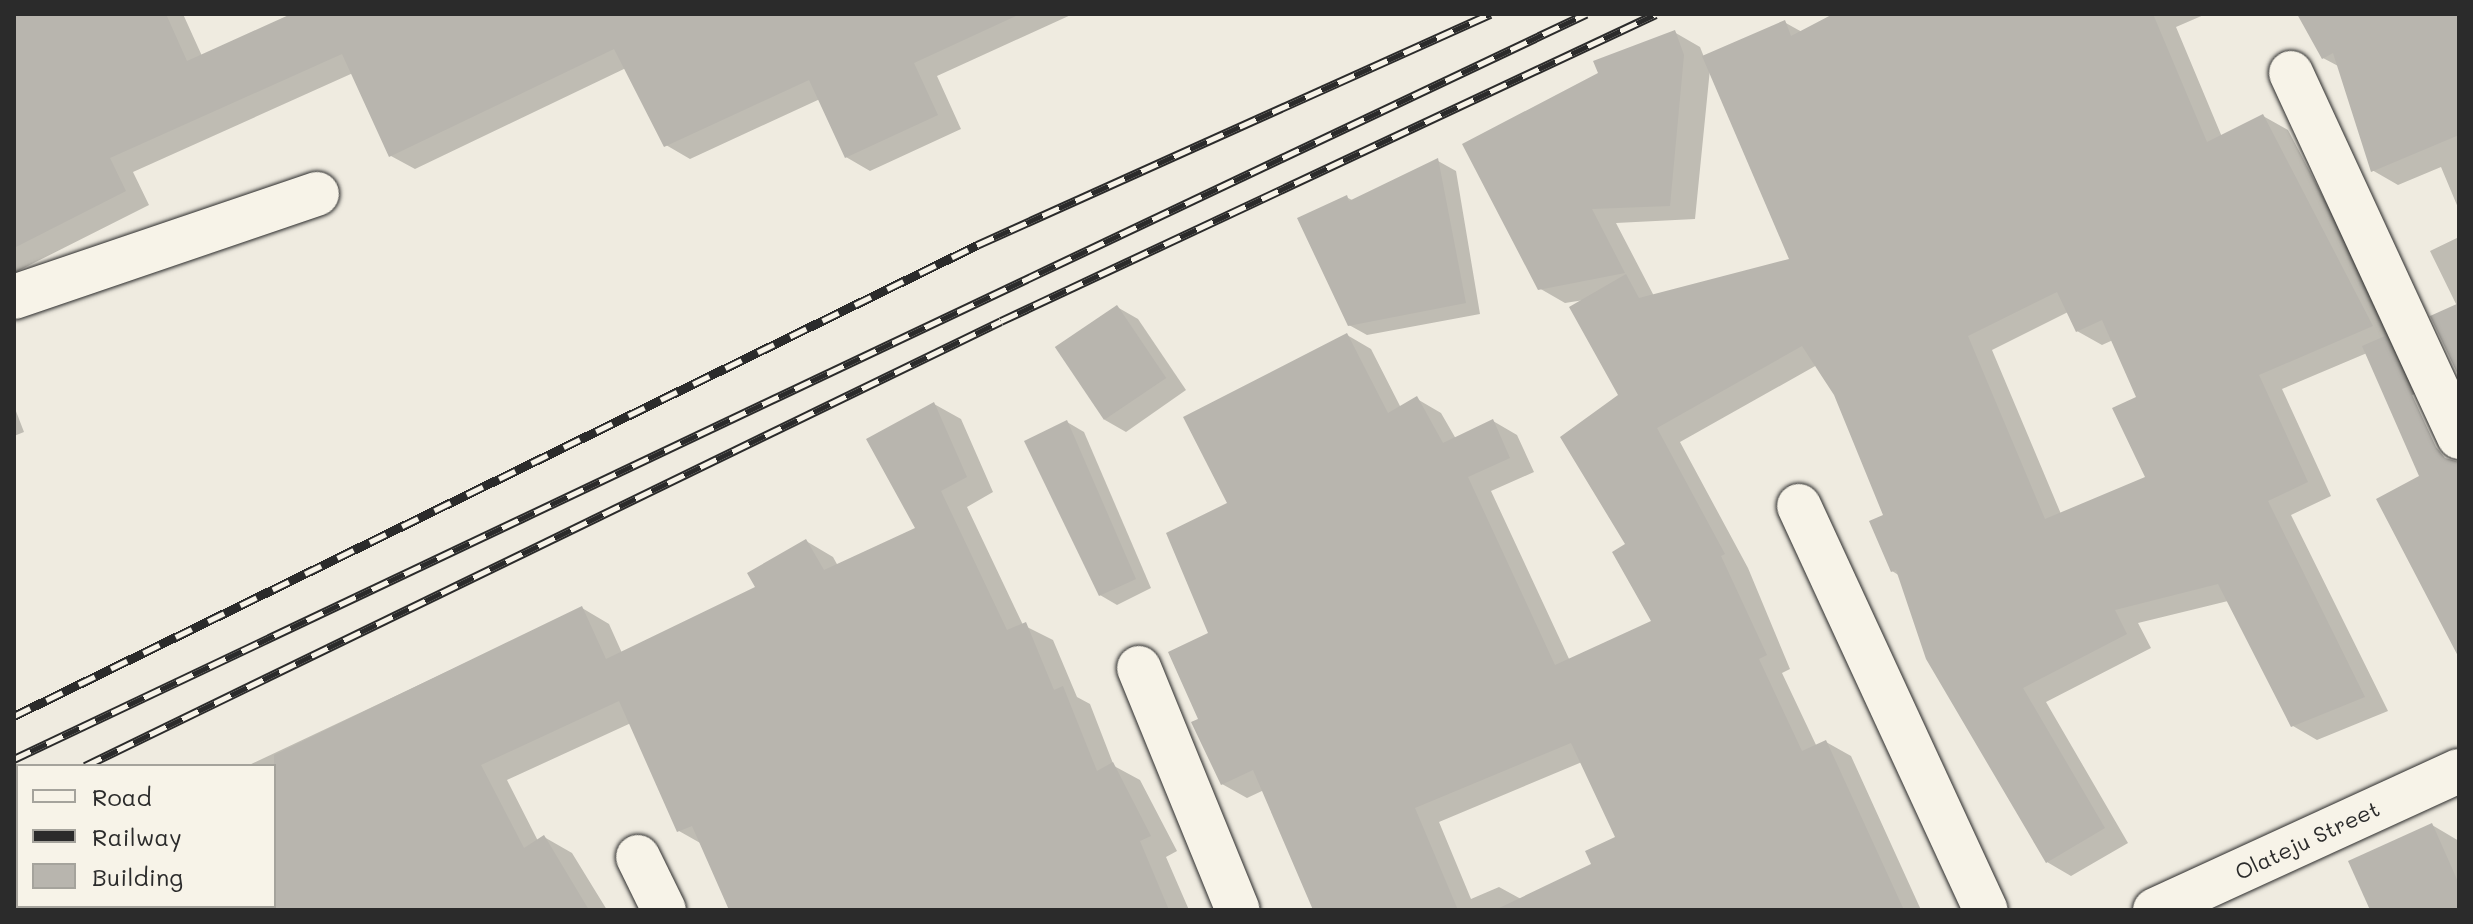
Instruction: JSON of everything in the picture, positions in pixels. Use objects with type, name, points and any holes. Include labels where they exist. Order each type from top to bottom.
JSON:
[{"type":"street","points":[[2291,73],[2459,437]]},
{"type":"street","points":[[14,297],[317,194]]},
{"type":"street","points":[[1799,506],[1986,910]]},
{"type":"street","points":[[1139,668],[1238,910]]},
{"type":"street","name":"Olateju Street","points":[[2155,910],[2459,771]]},
{"type":"street","points":[[638,857],[664,910]]},
{"type":"building","points":[[14,14],[166,14],[187,61],[291,14],[1020,14],[914,63],[938,115],[845,158],[809,80],[664,147],[614,49],[389,157],[342,54],[110,158],[126,191],[14,248]]},
{"type":"building","points":[[1833,14],[2153,14],[2207,142],[2263,114],[2373,326],[2259,375],[2308,482],[2268,501],[2365,697],[2291,727],[2218,584],[2115,610],[2127,634],[2023,688],[2105,828],[2046,863],[1926,659],[1896,570],[1891,572],[1869,521],[1883,515],[1834,395],[1802,346],[1657,428],[1725,554],[1721,556],[1767,655],[1759,659],[1802,751],[1826,740],[1904,910],[1495,910],[1591,864],[1585,851],[1615,837],[1571,743],[1415,808],[1458,910],[1313,910],[1253,770],[1221,785],[1191,722],[1198,719],[1168,652],[1208,633],[1166,533],[1227,503],[1183,417],[1347,333],[1388,413],[1417,396],[1443,443],[1493,419],[1510,458],[1468,477],[1555,665],[1651,621],[1612,552],[1625,544],[1560,437],[1618,395],[1569,307],[1626,274],[1639,298],[1789,259],[1702,56],[1785,20],[1791,36]],"holes":[[[2057,292],[2076,332],[2102,320],[2136,397],[2112,408],[2145,477],[2045,519],[1968,336]]]},
{"type":"building","points":[[2297,14],[2459,14],[2459,135],[2371,172],[2333,53],[2322,59]]},
{"type":"building","points":[[1675,30],[1684,55],[1670,206],[1592,209],[1625,273],[1538,290],[1462,144],[1598,73],[1593,61]]},
{"type":"building","points":[[1438,158],[1466,303],[1348,326],[1297,218],[1347,195],[1349,201]]},
{"type":"building","points":[[2459,303],[2459,377],[2430,316]]},
{"type":"building","points":[[1117,305],[1166,378],[1104,420],[1055,347]]},
{"type":"building","points":[[2385,336],[2436,447],[2445,458],[2459,462],[2459,658],[2376,499],[2419,476],[2362,346]]},
{"type":"building","points":[[934,402],[967,477],[941,491],[1007,630],[1026,622],[1054,690],[1063,686],[1097,771],[1113,762],[1151,836],[1140,841],[1169,910],[729,910],[692,826],[677,832],[619,701],[481,765],[524,848],[544,835],[589,910],[274,910],[274,755],[582,606],[606,659],[755,587],[747,573],[806,539],[824,570],[915,528],[866,439]]},
{"type":"building","points":[[1067,420],[1136,579],[1099,596],[1024,441]]},
{"type":"building","points":[[2432,823],[2459,884],[2459,910],[2370,910],[2348,861]]},
{"type":"railway","points":[[14,716],[977,245],[1490,14]]},
{"type":"railway","points":[[14,759],[1586,14]]},
{"type":"railway","points":[[89,764],[1001,321],[1656,14]]}]
